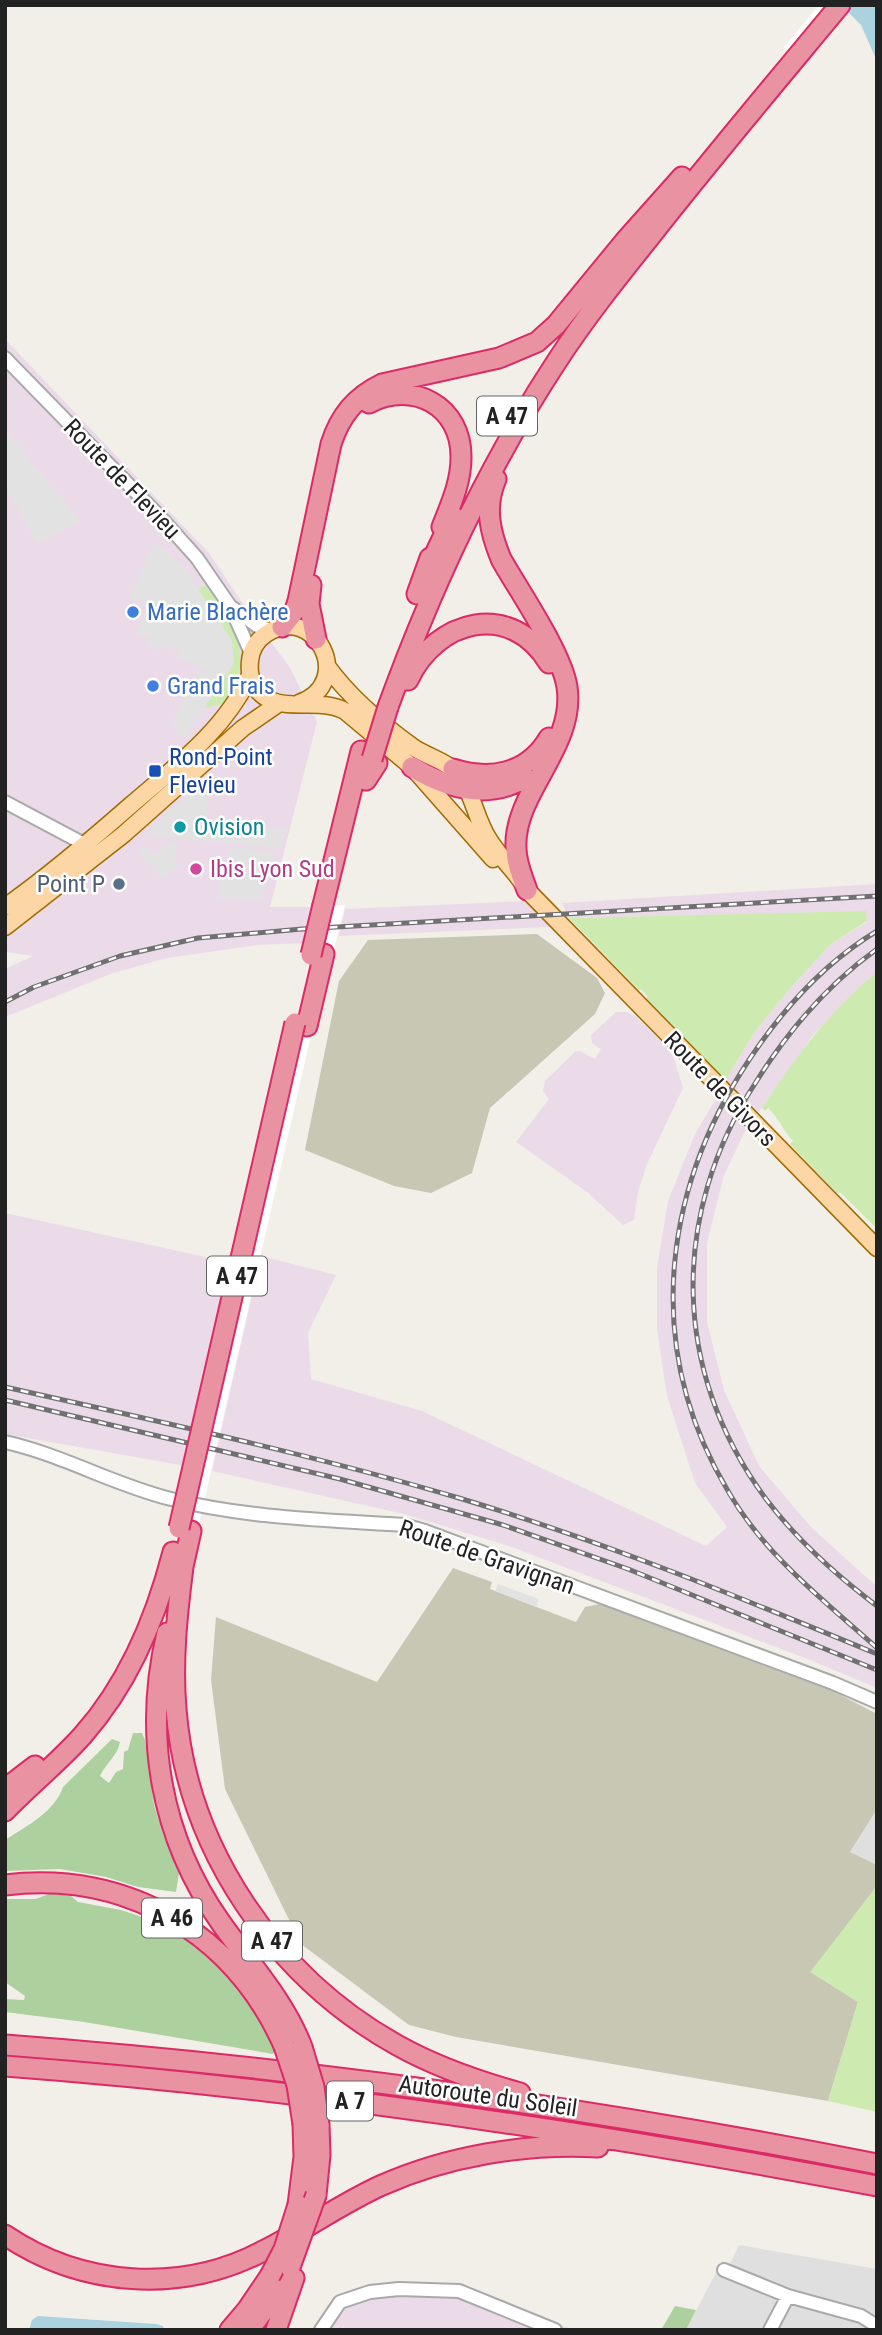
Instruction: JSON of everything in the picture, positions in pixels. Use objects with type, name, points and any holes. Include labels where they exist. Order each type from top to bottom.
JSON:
[{"type":"highway","name":"A 47","points":[[8,1801],[84,1734],[128,1669],[158,1605],[185,1529],[329,905],[387,707],[442,570],[506,443],[551,370],[584,322],[793,54],[827,5]]},
{"type":"highway","name":"A 47","points":[[387,707],[417,594],[477,470],[537,369],[594,288],[692,166],[840,5]]},
{"type":"highway","points":[[277,629],[295,610],[298,601],[331,444],[339,422],[349,407],[365,393],[382,384],[499,358],[537,342],[556,325],[692,166]]},
{"type":"highway","points":[[316,639],[309,598],[339,450],[349,423],[359,411],[375,400],[395,394],[418,396],[434,403],[453,423],[461,445],[459,478],[417,594]]},
{"type":"highway","points":[[506,443],[490,498],[489,523],[501,559],[556,655],[566,681],[568,697],[566,718],[559,740],[523,814],[516,835],[517,859],[527,890]]},
{"type":"highway","points":[[387,707],[434,643],[447,634],[470,625],[503,627],[523,635],[539,648],[553,669],[559,693],[557,718],[545,746],[531,761],[510,772],[489,775],[453,769]]},
{"type":"highway","points":[[412,767],[435,781],[467,789],[488,790],[513,784],[531,774],[549,757]]},
{"type":"highway","name":"A 47","points":[[329,905],[370,758]]},
{"type":"highway","name":"A 47","points":[[185,1529],[174,1664],[176,1711],[182,1752],[192,1791],[210,1839],[231,1882],[259,1925],[316,1988],[347,2013],[396,2045],[461,2075],[591,2114]]},
{"type":"highway","name":"A 47","points":[[183,1567],[156,1690],[156,1736],[162,1784],[176,1834],[201,1890],[219,1919],[275,1994],[291,2022],[293,2047],[314,2087],[311,2124],[320,2155],[316,2195],[295,2265],[248,2330]]},
{"type":"highway","name":"A 46","points":[[5,1885],[54,1883],[91,1888],[128,1897],[170,1916],[209,1943],[235,1969],[293,2047]]},
{"type":"highway","name":"Autoroute du Soleil","points":[[5,2045],[256,2068],[591,2114],[877,2164]]},
{"type":"highway","name":"Autoroute du Soleil","points":[[5,2066],[312,2096],[694,2152],[877,2186]]},
{"type":"highway","points":[[230,2330],[270,2276],[284,2249],[298,2205],[311,2124]]},
{"type":"highway","points":[[5,2235],[49,2260],[85,2272],[132,2279],[181,2277],[216,2270],[251,2257],[378,2187],[460,2160],[519,2150],[559,2147],[694,2152]]},
{"type":"highway","points":[[276,2330],[295,2265]]},
{"type":"main road","points":[[5,927],[90,850],[216,727],[239,700],[250,675],[251,653],[257,642],[277,629],[301,629],[316,639],[326,654],[325,678],[319,689],[310,698],[299,703]]},
{"type":"main road","points":[[327,666],[368,710],[413,747],[453,769],[471,795],[489,840],[516,871],[527,890]]},
{"type":"main road","points":[[250,675],[260,693],[278,704]]},
{"type":"main road","points":[[5,907],[164,799],[243,728],[278,704],[299,703],[329,704],[340,708],[412,767],[512,879],[527,890]]},
{"type":"main road","points":[[459,821],[459,796],[489,775]]},
{"type":"main road","name":"Route de Givors","points":[[527,890],[877,1248]]},
{"type":"street","name":"Route de Flevieu","points":[[5,358],[197,558],[230,606],[251,653]]},
{"type":"street","name":"Route de Flevieu","points":[[230,606],[257,626],[277,629]]},
{"type":"street","points":[[5,802],[90,850]]},
{"type":"street","name":"Route de Gravignan","points":[[5,1442],[34,1448],[169,1499],[205,1507],[415,1528],[823,1679],[877,1702]]},
{"type":"street","points":[[724,2270],[788,2296],[861,2316],[871,2326]]},
{"type":"street","points":[[321,2330],[340,2302],[370,2292],[399,2289],[459,2291],[555,2330]]},
{"type":"street","points":[[770,2330],[788,2296]]},
{"type":"shaded area","points":[[5,339],[209,553],[289,666],[317,722],[270,907],[312,907],[304,943],[258,945],[167,958],[113,973],[5,1017],[5,969],[33,956],[5,952]]},
{"type":"shaded area","points":[[5,429],[80,522],[37,543],[5,485]]},
{"type":"shaded area","points":[[154,544],[166,549],[174,561],[181,562],[232,642],[234,663],[204,708],[198,705],[204,711],[194,721],[185,738],[175,733],[179,727],[172,723],[198,671],[204,674],[206,671],[177,657],[179,650],[163,646],[160,650],[148,644],[150,639],[136,633],[148,606],[130,598]]},
{"type":"shaded area","points":[[202,781],[207,787],[207,824],[232,834],[238,821],[261,831],[286,828],[283,848],[148,836],[153,831],[152,827]]},
{"type":"shaded area","points":[[171,840],[177,845],[174,860],[179,865],[162,879],[139,852],[144,846],[156,855]]},
{"type":"shaded area","points":[[230,847],[275,852],[261,899],[218,898],[221,866],[227,865]]},
{"type":"shaded area","points":[[877,884],[877,972],[811,1038],[756,1116],[724,1083],[753,1034],[792,986],[831,944],[867,922],[866,912],[569,918],[562,903]]},
{"type":"shaded area","points":[[527,901],[551,927],[339,936],[345,909]]},
{"type":"shaded area","points":[[537,934],[597,978],[605,993],[595,1014],[490,1108],[472,1173],[431,1193],[394,1186],[305,1150],[339,981],[368,940]]},
{"type":"shaded area","points":[[616,1012],[635,1016],[672,1052],[683,1088],[647,1164],[638,1192],[634,1220],[623,1225],[587,1192],[516,1142],[549,1099],[543,1091],[545,1081],[576,1051],[595,1059],[601,1049],[592,1043],[591,1035]]},
{"type":"shaded area","points":[[717,1097],[748,1125],[724,1175],[707,1243],[707,1322],[724,1390],[759,1466],[811,1527],[877,1587],[877,1688],[509,1546],[404,1514],[212,1471],[261,1256],[336,1275],[308,1333],[311,1379],[422,1411],[706,1546],[727,1527],[695,1483],[667,1396],[657,1329],[657,1268],[668,1201],[695,1134]]},
{"type":"shaded area","points":[[5,1213],[233,1263],[186,1466],[5,1434]]},
{"type":"shaded area","points":[[453,1568],[492,1582],[490,1589],[576,1622],[585,1607],[600,1604],[835,1692],[877,1714],[877,1809],[850,1852],[877,1865],[877,1886],[811,1972],[858,2002],[828,2101],[456,2037],[409,2025],[301,1944],[225,1789],[211,1680],[216,1617],[377,1682]]},
{"type":"shaded area","points":[[498,1584],[539,1599],[536,1607],[495,1591]]},
{"type":"shaded area","points":[[877,1809],[877,1865],[850,1852]]},
{"type":"shaded area","points":[[739,2245],[877,2269],[877,2330],[686,2330],[722,2261],[730,2264]]},
{"type":"shaded area","points":[[403,2282],[464,2286],[573,2330],[313,2330],[336,2297],[369,2284]]},
{"type":"green space","points":[[208,587],[240,634],[243,646],[240,648],[238,677],[230,697],[226,703],[204,708],[234,663],[231,639],[198,589]]},
{"type":"green space","points":[[866,911],[867,921],[831,944],[792,986],[753,1034],[724,1083],[707,1066],[700,1053],[647,999],[642,990],[639,990],[569,918]]},
{"type":"green space","points":[[877,972],[877,1229],[841,1193],[837,1193],[790,1144],[793,1141],[775,1116],[768,1108],[765,1111],[762,1108],[814,1036],[844,1002]]},
{"type":"green space","points":[[133,1733],[142,1733],[145,1740],[154,1805],[179,1873],[176,1892],[138,1887],[106,1877],[60,1869],[5,1871],[5,1840],[46,1812],[63,1787],[112,1739],[120,1742],[119,1747],[100,1776],[109,1783],[116,1772],[123,1769],[124,1752],[128,1750]]},
{"type":"green space","points":[[877,1886],[877,2112],[828,2101],[858,2002],[810,1972]]},
{"type":"green space","points":[[51,1893],[71,1896],[78,1902],[121,1910],[160,1923],[179,1934],[211,1960],[241,1991],[263,2023],[275,2052],[273,2054],[84,2022],[5,2012],[5,1999],[24,2000],[25,1996],[5,1982],[5,1899],[36,1899]]},
{"type":"green space","points":[[675,2306],[696,2310],[686,2330],[661,2330]]},
{"type":"water","points":[[841,5],[877,5],[877,61],[861,25]]},
{"type":"water","points":[[38,2316],[156,2324],[163,2326],[164,2330],[29,2330],[32,2320]]},
{"type":"pier","points":[[819,5],[850,5],[802,62],[784,47]]},
{"type":"pier","points":[[313,905],[345,905],[333,954],[303,956]]},
{"type":"pier","points":[[289,1022],[313,1027],[197,1532],[173,1527]]},
{"type":"railway","points":[[5,1002],[34,987],[120,956],[198,938],[302,929],[877,896]]},
{"type":"railway","points":[[877,931],[827,968],[798,996],[760,1044],[727,1096],[702,1151],[684,1206],[675,1263],[674,1321],[682,1378],[700,1435],[728,1491],[777,1556],[877,1648]]},
{"type":"railway","points":[[877,949],[842,977],[795,1027],[756,1082],[728,1133],[708,1185],[696,1238],[693,1292],[698,1346],[712,1398],[735,1450],[766,1499],[791,1529],[832,1569],[877,1606]]},
{"type":"railway","points":[[5,1387],[176,1425],[459,1498],[618,1551],[877,1654]]},
{"type":"railway","points":[[5,1400],[340,1479],[503,1525],[628,1569],[877,1670]]},
{"type":"place","name":"Marie Blachère","points":[[133,612]]},
{"type":"place","name":"Grand Frais","points":[[153,686]]},
{"type":"place","name":"Rond-Point Flevieu","points":[[155,771]]},
{"type":"place","name":"Ovision","points":[[180,827]]},
{"type":"place","name":"Ibis Lyon Sud","points":[[196,869]]},
{"type":"place","name":"Point P","points":[[119,884]]}]
